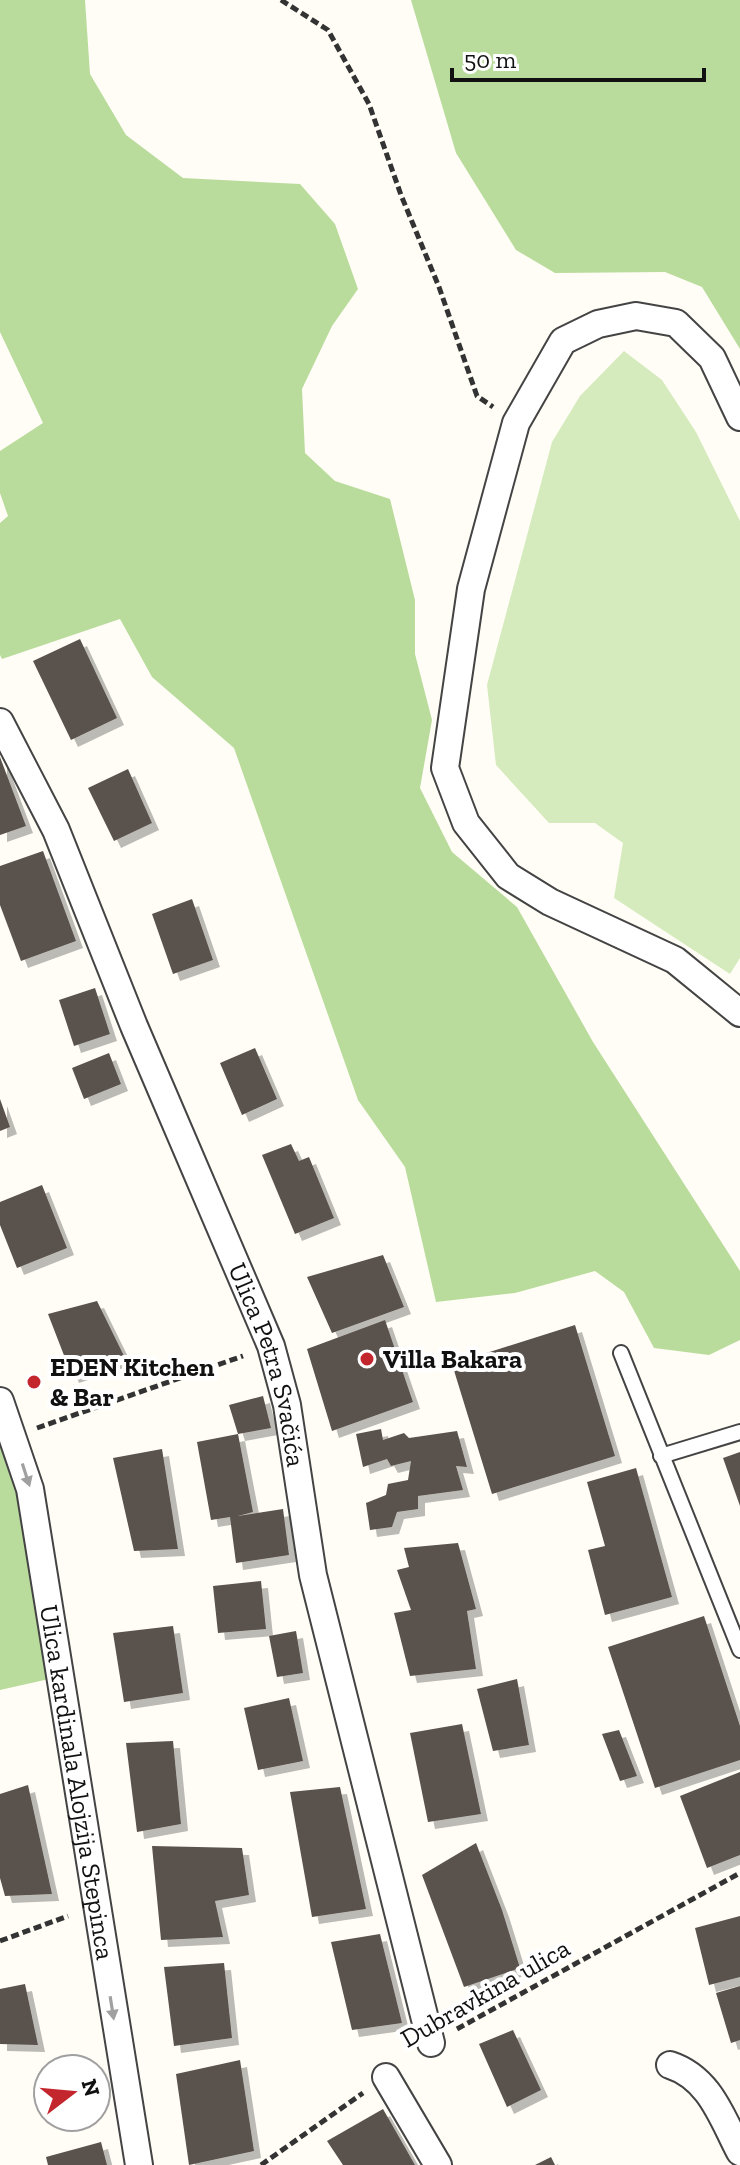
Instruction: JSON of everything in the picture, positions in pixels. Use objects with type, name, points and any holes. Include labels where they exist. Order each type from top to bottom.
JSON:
[{"type":"street","points":[[740,417],[712,358],[676,323],[636,316],[598,324],[563,341],[516,423],[471,589],[445,768],[466,823],[508,876],[550,902],[675,960],[740,1013]]},
{"type":"street","name":"Ulica Petra Svačića","points":[[0,722],[56,830],[134,1026],[271,1346],[287,1405],[313,1575],[431,2043]]},
{"type":"street","name":"Ulica kardinala Alojzija Stepinca","points":[[0,1401],[30,1489],[139,2165]]},
{"type":"street","points":[[670,2065],[687,2071],[708,2091],[740,2152]]},
{"type":"street","points":[[386,2077],[438,2165]]},
{"type":"lane","points":[[621,1353],[740,1650]]},
{"type":"lane","points":[[661,1456],[740,1432]]},
{"type":"path","points":[[281,0],[328,30],[369,104],[477,396],[516,423]]},
{"type":"path","points":[[13,1436],[271,1346]]},
{"type":"path","name":"Dubravkina ulica","points":[[431,2043],[740,1873]]},
{"type":"path","points":[[0,1941],[96,1906]]},
{"type":"path","name":"Dubravkina ulica","points":[[261,2165],[386,2077]]},
{"type":"green space","points":[[0,0],[85,0],[90,74],[126,135],[183,178],[300,184],[335,224],[358,289],[332,326],[302,389],[305,453],[335,481],[390,499],[415,600],[415,654],[432,720],[420,788],[452,852],[517,907],[593,1042],[740,1271],[740,1340],[709,1355],[654,1348],[624,1292],[595,1271],[515,1293],[436,1302],[405,1167],[358,1100],[234,748],[152,677],[120,619],[2,659],[0,523],[8,516],[0,493],[0,451],[43,423],[0,332]]},
{"type":"green space","points":[[411,0],[740,0],[740,349],[702,287],[665,272],[555,273],[516,250],[456,153]]},
{"type":"green space","points":[[624,351],[662,380],[696,432],[740,521],[740,958],[730,974],[614,898],[623,843],[595,823],[549,823],[496,765],[487,685],[552,442],[580,396]]},
{"type":"green space","points":[[0,1440],[18,1493],[49,1679],[0,1690]]},
{"type":"building","points":[[80,639],[117,718],[71,740],[33,661]]},
{"type":"building","points":[[0,757],[26,826],[0,835]]},
{"type":"building","points":[[128,769],[152,823],[114,841],[88,788]]},
{"type":"building","points":[[43,851],[76,941],[21,961],[0,905],[0,866]]},
{"type":"building","points":[[192,899],[213,960],[173,974],[152,914]]},
{"type":"building","points":[[95,988],[110,1034],[74,1046],[59,1000]]},
{"type":"building","points":[[255,1048],[277,1099],[242,1115],[220,1063]]},
{"type":"building","points":[[109,1053],[121,1084],[84,1099],[72,1068]]},
{"type":"building","points":[[0,1099],[10,1127],[0,1131]]},
{"type":"building","points":[[291,1144],[299,1161],[309,1157],[334,1218],[295,1234],[262,1155]]},
{"type":"building","points":[[42,1185],[67,1248],[17,1268],[0,1225],[0,1202]]},
{"type":"building","points":[[383,1255],[404,1307],[332,1333],[307,1277]]},
{"type":"building","points":[[97,1301],[125,1358],[72,1376],[48,1314]]},
{"type":"building","name":"Villa Bakara","points":[[385,1320],[413,1402],[332,1431],[307,1349]]},
{"type":"building","points":[[575,1325],[615,1456],[492,1494],[452,1364]]},
{"type":"building","points":[[263,1396],[271,1428],[238,1434],[229,1405]]},
{"type":"building","points":[[381,1429],[383,1440],[404,1433],[409,1438],[457,1431],[467,1467],[456,1466],[463,1490],[418,1496],[418,1509],[397,1512],[392,1527],[370,1530],[366,1503],[386,1495],[388,1484],[408,1480],[411,1461],[391,1466],[387,1459],[363,1467],[356,1434]]},
{"type":"building","points":[[238,1434],[253,1512],[238,1516],[283,1509],[289,1555],[236,1563],[230,1517],[211,1520],[197,1442]]},
{"type":"building","points":[[162,1449],[178,1549],[134,1551],[113,1458]]},
{"type":"building","points":[[740,1452],[740,1506],[723,1458]]},
{"type":"building","points":[[636,1468],[672,1597],[605,1615],[588,1550],[605,1546],[587,1482]]},
{"type":"building","points":[[458,1543],[476,1609],[467,1611],[476,1669],[410,1676],[394,1613],[411,1610],[397,1570],[409,1567],[404,1548]]},
{"type":"building","points":[[261,1581],[266,1629],[218,1633],[213,1586]]},
{"type":"building","points":[[704,1616],[740,1726],[740,1760],[655,1788],[608,1647]]},
{"type":"building","points":[[173,1626],[183,1693],[124,1702],[113,1633]]},
{"type":"building","points":[[296,1631],[303,1673],[277,1677],[269,1636]]},
{"type":"building","points":[[517,1679],[529,1745],[493,1751],[477,1689]]},
{"type":"building","points":[[289,1698],[303,1761],[258,1770],[244,1708]]},
{"type":"building","points":[[462,1724],[481,1814],[428,1822],[410,1733]]},
{"type":"building","points":[[619,1730],[637,1776],[620,1781],[602,1734]]},
{"type":"building","points":[[173,1741],[181,1824],[137,1832],[126,1743]]},
{"type":"building","points":[[740,1772],[740,1855],[707,1868],[680,1796]]},
{"type":"building","points":[[28,1785],[52,1894],[5,1896],[0,1878],[0,1794]]},
{"type":"building","points":[[340,1787],[366,1909],[312,1917],[290,1792]]},
{"type":"building","points":[[476,1843],[520,1968],[464,1987],[422,1875]]},
{"type":"building","points":[[152,1846],[242,1848],[249,1895],[215,1901],[223,1937],[161,1940]]},
{"type":"building","points":[[740,1916],[740,1977],[709,1985],[695,1928]]},
{"type":"building","points":[[380,1934],[402,2023],[352,2030],[331,1942]]},
{"type":"building","points":[[224,1963],[232,2038],[174,2046],[164,1967]]},
{"type":"building","points":[[25,1984],[38,2045],[0,2044],[0,1989]]},
{"type":"building","points":[[740,1986],[740,2040],[731,2043],[716,1993]]},
{"type":"building","points":[[513,2030],[541,2090],[507,2107],[479,2044]]},
{"type":"building","points":[[240,2060],[254,2151],[189,2165],[176,2074]]},
{"type":"building","points":[[383,2109],[415,2165],[343,2165],[327,2141]]},
{"type":"building","points":[[101,2142],[107,2165],[48,2165],[46,2157]]},
{"type":"building","points":[[551,2157],[555,2165],[535,2165]]},
{"type":"place","name":"Villa Bakara","points":[[367,1359]]},
{"type":"place","name":"EDEN Kitchen & Bar","points":[[34,1382]]}]
